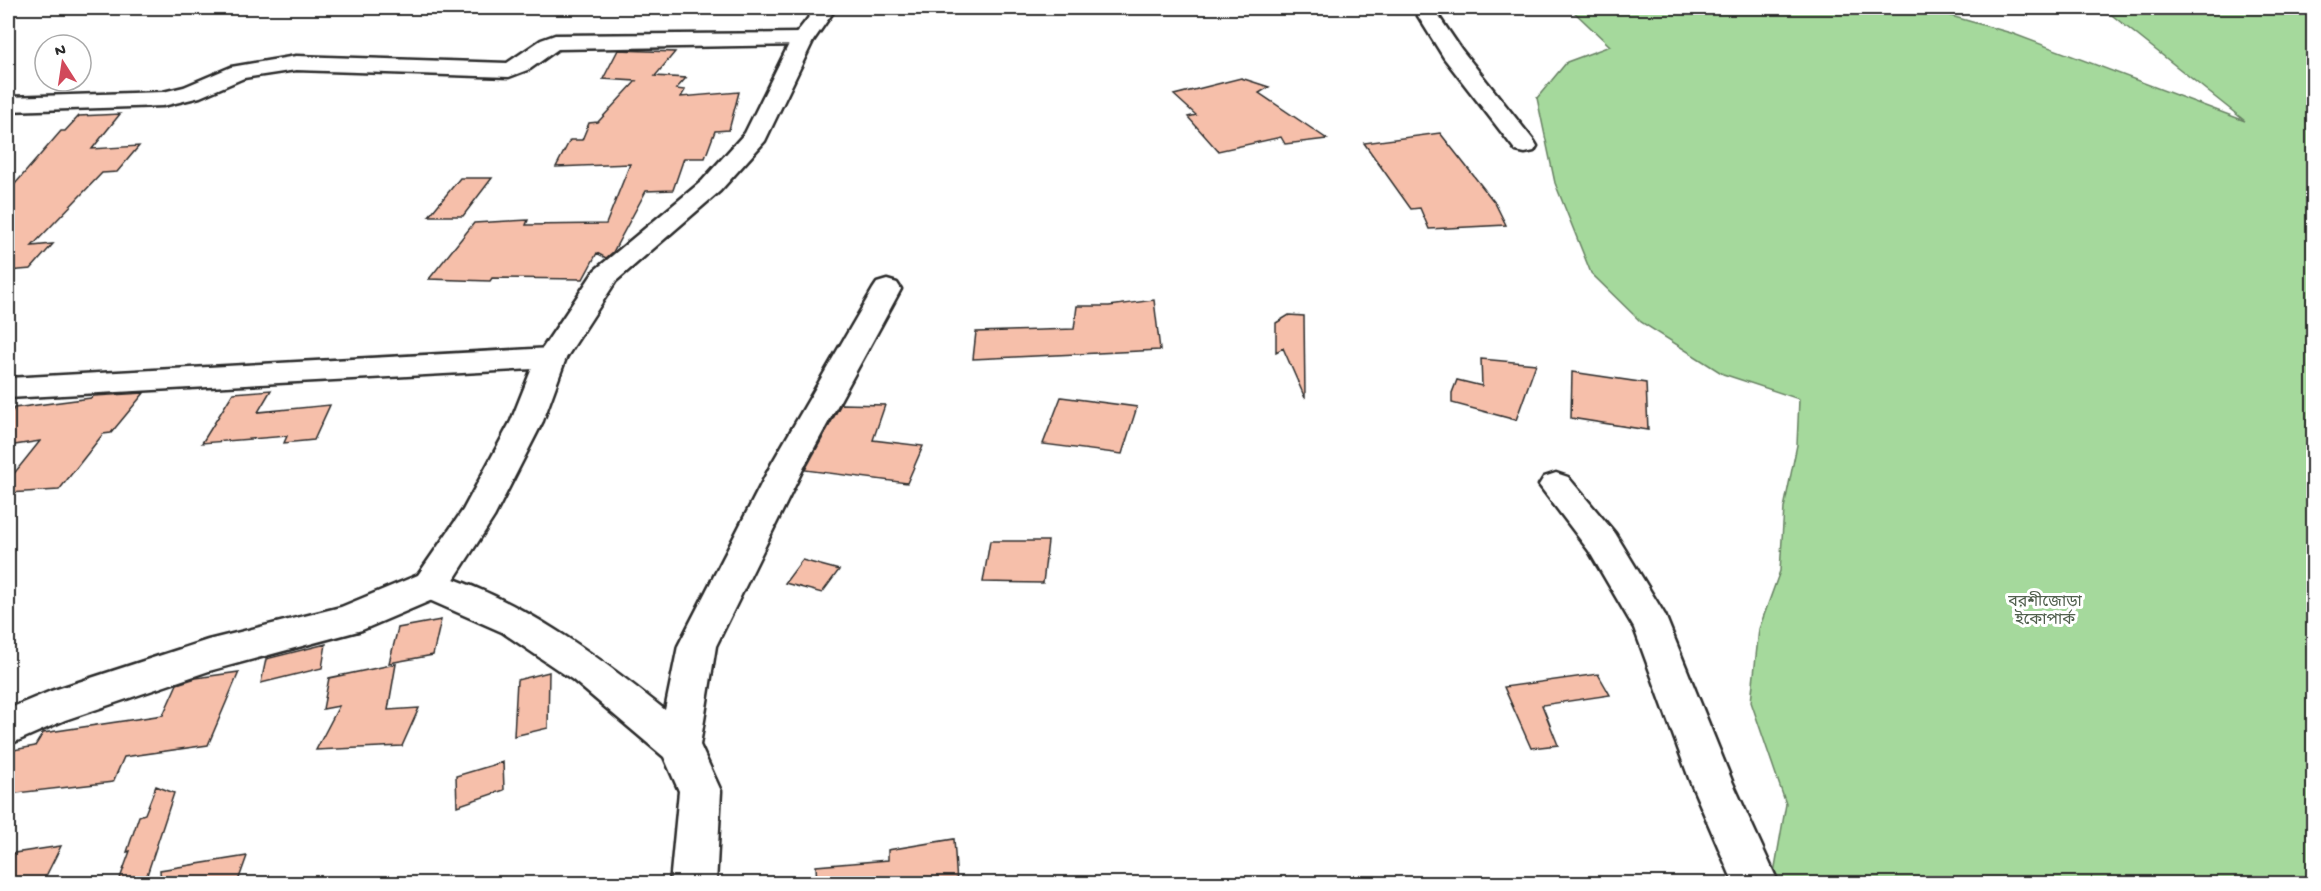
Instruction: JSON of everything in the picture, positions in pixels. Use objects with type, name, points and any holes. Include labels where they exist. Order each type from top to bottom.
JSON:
[{"type":"main road","points":[[8,728],[51,708],[208,656],[349,620],[431,585],[477,517],[527,421],[551,358],[605,276],[711,186],[756,136],[802,40],[825,8]]},
{"type":"main road","points":[[1423,8],[1452,53],[1525,146]]},
{"type":"main road","points":[[8,104],[163,99],[192,92],[238,72],[296,63],[502,71],[520,68],[548,44],[555,42],[802,40]]},
{"type":"main road","points":[[679,745],[697,646],[789,463],[887,289]]},
{"type":"main road","points":[[8,388],[551,358]]},
{"type":"main road","points":[[1556,486],[1602,542],[1652,626],[1711,781],[1757,884]]},
{"type":"main road","points":[[431,585],[514,622],[588,669],[679,745],[700,791],[693,884]]},
{"type":"green space","name":"বরশীজোড়া ইকোপার্ক","points":[[1570,8],[1923,8],[2011,33],[2245,121],[2103,8],[2313,8],[2313,883],[1769,883],[1774,873],[1786,804],[1751,702],[1759,629],[1780,571],[1784,508],[1797,445],[1799,399],[1723,374],[1641,322],[1591,273],[1555,183],[1537,98],[1567,62],[1610,46]]},
{"type":"building","points":[[618,50],[675,52],[655,76],[686,78],[676,89],[685,90],[681,97],[739,92],[729,130],[715,131],[705,158],[684,158],[673,190],[646,191],[613,252],[606,258],[597,253],[583,279],[492,278],[490,281],[429,279],[474,223],[528,220],[526,225],[606,224],[630,164],[556,167],[570,140],[582,140],[589,123],[598,122],[636,81],[603,79]]},
{"type":"building","points":[[1241,78],[1269,87],[1259,93],[1327,139],[1285,144],[1281,137],[1218,151],[1188,117],[1196,115],[1174,95]]},
{"type":"building","points":[[120,114],[92,149],[139,146],[117,172],[102,173],[32,246],[53,244],[31,269],[8,271],[8,192],[61,131],[65,131],[79,116]]},
{"type":"building","points":[[1440,133],[1495,203],[1506,225],[1429,229],[1420,208],[1411,209],[1364,143]]},
{"type":"building","points":[[460,178],[492,178],[463,216],[429,216]]},
{"type":"building","points":[[1154,300],[1160,350],[973,359],[976,332],[1074,329],[1077,306],[1109,306]]},
{"type":"building","points":[[1289,315],[1304,316],[1305,398],[1283,348],[1276,352],[1276,323]]},
{"type":"building","points":[[1481,359],[1536,364],[1516,420],[1452,403],[1452,393],[1457,380],[1482,386]]},
{"type":"building","points":[[1572,372],[1646,383],[1648,430],[1571,418]]},
{"type":"building","points":[[271,390],[258,412],[330,405],[314,440],[284,443],[287,436],[202,443],[233,393]]},
{"type":"building","points":[[144,393],[111,433],[103,434],[59,490],[8,493],[8,481],[40,441],[8,446],[8,418],[14,408],[94,396]]},
{"type":"building","points":[[1061,397],[1137,407],[1122,454],[1043,444]]},
{"type":"building","points":[[841,404],[885,405],[873,440],[923,446],[907,483],[805,470]]},
{"type":"building","points":[[990,541],[1048,541],[1043,583],[983,582]]},
{"type":"building","points":[[802,560],[839,570],[822,593],[785,583]]},
{"type":"building","points":[[441,620],[433,655],[389,663],[398,628]]},
{"type":"building","points":[[326,644],[322,668],[261,683],[266,659]]},
{"type":"building","points":[[396,664],[388,710],[419,708],[402,746],[316,750],[339,706],[323,709],[329,678]]},
{"type":"building","points":[[239,672],[208,745],[124,757],[113,782],[8,794],[8,751],[35,746],[43,733],[163,715],[177,684],[196,678]]},
{"type":"building","points":[[549,672],[548,728],[514,736],[517,680]]},
{"type":"building","points":[[1598,674],[1610,695],[1542,705],[1558,745],[1531,748],[1504,687]]},
{"type":"building","points":[[503,762],[504,790],[457,806],[456,776]]},
{"type":"building","points":[[156,786],[174,793],[144,884],[118,884],[139,816],[145,814]]},
{"type":"building","points":[[954,839],[957,884],[817,884],[816,866],[888,860],[888,850]]},
{"type":"building","points":[[61,846],[42,884],[8,884],[8,854]]},
{"type":"building","points":[[247,856],[237,884],[161,884],[160,870]]}]
